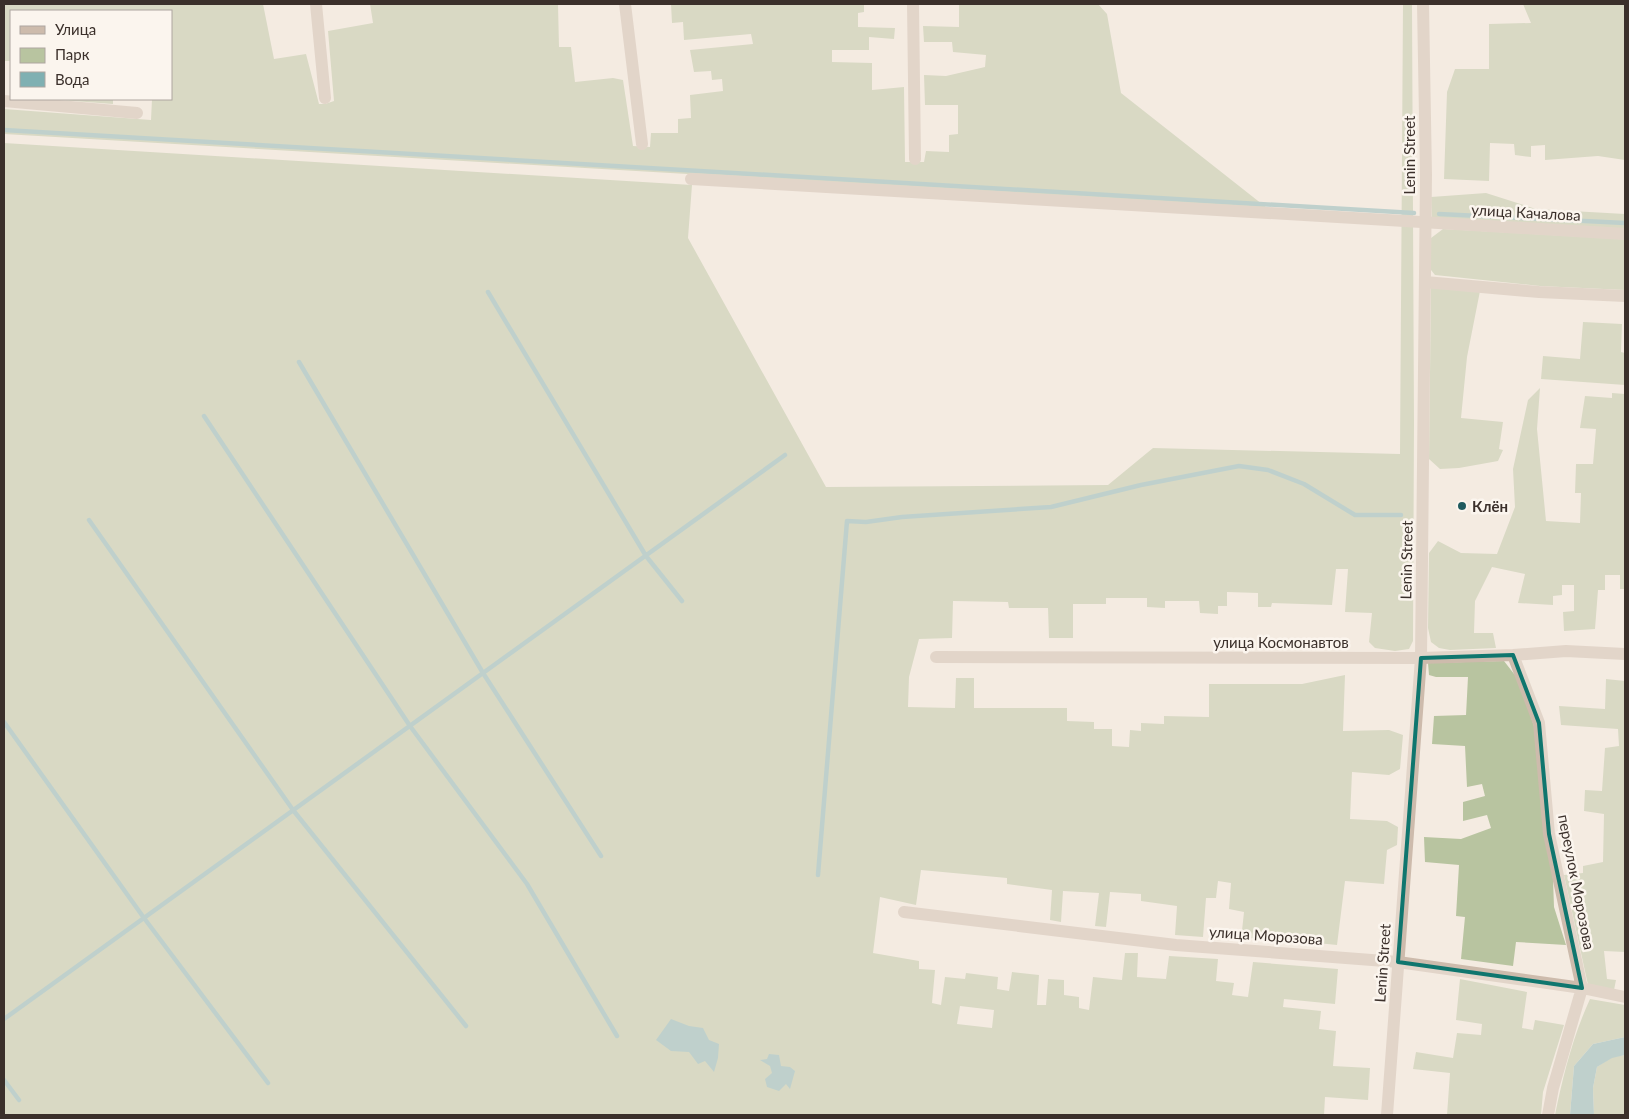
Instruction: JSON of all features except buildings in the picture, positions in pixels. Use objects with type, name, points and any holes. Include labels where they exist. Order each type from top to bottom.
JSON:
[{"type":"street","points":[[316,4],[325,98]]},
{"type":"street","points":[[625,4],[642,144]]},
{"type":"street","points":[[913,4],[915,159]]},
{"type":"street","name":"Lenin Street","points":[[1388,1115],[1421,658],[1425,282],[1424,4]]},
{"type":"street","points":[[4,101],[137,113]]},
{"type":"street","name":"улица Качалова","points":[[691,180],[1625,234]]},
{"type":"street","points":[[1425,282],[1539,292],[1625,296]]},
{"type":"street","name":"улица Космонавтов","points":[[936,657],[1421,658],[1566,651],[1625,654]]},
{"type":"street","name":"переулок Морозова","points":[[1513,655],[1539,723],[1549,834],[1582,988],[1553,1088],[1548,1115]]},
{"type":"street","name":"улица Морозова","points":[[904,912],[1176,945],[1398,962],[1582,988],[1625,997]]},
{"type":"highlighted area","points":[[1513,655],[1539,723],[1549,834],[1582,988],[1398,962],[1421,658]]},
{"type":"green space","points":[[4,4],[263,4],[274,59],[306,54],[319,104],[325,104],[334,101],[328,31],[373,23],[370,4],[558,4],[559,47],[571,47],[575,82],[613,78],[623,80],[633,146],[650,147],[651,133],[678,133],[678,119],[691,118],[690,95],[723,91],[722,79],[712,80],[711,71],[694,72],[690,50],[753,44],[751,34],[684,40],[683,22],[672,23],[671,4],[864,4],[864,12],[858,13],[858,27],[895,28],[894,39],[869,37],[869,50],[832,50],[832,62],[872,63],[872,90],[904,87],[905,162],[924,162],[926,151],[949,152],[949,135],[958,134],[958,105],[925,105],[924,75],[946,76],[985,67],[986,55],[953,52],[952,42],[924,42],[923,26],[959,27],[959,4],[1098,4],[1107,14],[1121,93],[1267,208],[4,134],[4,109],[151,120],[152,100],[172,100],[172,10],[10,10],[10,61],[4,61]]},
{"type":"green space","points":[[1403,4],[1412,4],[1413,641],[1409,649],[1395,651],[1375,648],[1369,642],[1372,613],[1345,612],[1348,569],[1336,569],[1332,605],[1272,603],[1271,607],[1258,607],[1258,593],[1227,592],[1227,606],[1218,606],[1218,614],[1200,613],[1199,601],[1165,601],[1165,608],[1147,607],[1147,598],[1106,598],[1106,604],[1073,604],[1073,638],[1049,638],[1048,608],[1009,608],[1008,602],[953,601],[952,638],[919,639],[909,677],[908,707],[955,708],[956,678],[974,678],[974,708],[1067,708],[1067,721],[1094,722],[1094,729],[1112,729],[1112,746],[1129,747],[1130,730],[1141,731],[1141,723],[1164,724],[1164,716],[1209,717],[1209,684],[1302,684],[1345,675],[1343,731],[1389,730],[1403,735],[1400,769],[1389,775],[1352,772],[1350,819],[1387,821],[1398,827],[1397,845],[1387,850],[1384,884],[1345,881],[1337,945],[1259,937],[1241,940],[1244,912],[1229,909],[1231,883],[1218,881],[1216,898],[1206,898],[1203,937],[1175,935],[1177,906],[1141,901],[1141,894],[1110,892],[1106,927],[1095,926],[1099,893],[1063,891],[1061,922],[1050,920],[1052,890],[1007,884],[1007,878],[921,870],[916,905],[880,897],[873,953],[919,961],[919,969],[935,970],[932,1003],[941,1005],[945,977],[965,979],[966,973],[998,977],[997,989],[1009,991],[1012,972],[1039,975],[1037,1005],[1046,1005],[1048,979],[1064,980],[1064,995],[1079,997],[1079,1008],[1089,1010],[1093,977],[1122,980],[1125,953],[1138,953],[1137,977],[1166,979],[1169,956],[1218,959],[1216,981],[1234,983],[1232,995],[1248,997],[1253,962],[1338,969],[1335,1004],[1284,999],[1283,1007],[1321,1011],[1319,1029],[1336,1031],[1333,1066],[1370,1068],[1368,1100],[1325,1097],[1324,1115],[4,1115],[4,143],[692,185],[688,238],[826,487],[1108,485],[1153,448],[1400,454]],"holes":[[[960,1006],[994,1010],[992,1028],[957,1024]]]},
{"type":"green space","points":[[1523,4],[1625,4],[1625,160],[1598,156],[1545,160],[1545,145],[1531,146],[1531,157],[1515,155],[1514,144],[1490,143],[1489,181],[1444,179],[1447,92],[1455,69],[1489,69],[1489,24],[1531,23]]},
{"type":"green space","points":[[60,100],[113,100],[113,104]]},
{"type":"green space","points":[[1486,193],[1536,209],[1625,214],[1625,230],[1432,220],[1431,197]]},
{"type":"green space","points":[[1443,229],[1625,239],[1625,290],[1540,286],[1435,275],[1431,270],[1431,238]]},
{"type":"green space","points":[[1431,287],[1480,291],[1467,357],[1461,418],[1503,422],[1499,449],[1503,450],[1498,461],[1459,468],[1440,469],[1429,459]]},
{"type":"green space","points":[[1583,322],[1622,324],[1621,352],[1625,353],[1625,385],[1541,379],[1543,356],[1580,359]]},
{"type":"green space","points":[[1540,388],[1537,429],[1546,521],[1580,523],[1581,493],[1575,493],[1576,464],[1593,464],[1596,429],[1580,428],[1585,396],[1612,398],[1612,393],[1625,394],[1625,589],[1620,589],[1620,575],[1605,575],[1605,590],[1598,590],[1595,629],[1564,631],[1563,612],[1574,611],[1574,585],[1562,585],[1562,595],[1553,596],[1553,605],[1518,603],[1525,574],[1492,567],[1475,601],[1474,633],[1493,633],[1496,648],[1450,650],[1439,648],[1431,642],[1428,628],[1429,553],[1438,541],[1461,553],[1497,554],[1515,507],[1513,469],[1528,400]]},
{"type":"green space","points":[[1504,661],[1518,679],[1534,726],[1553,879],[1554,907],[1566,945],[1516,942],[1513,966],[1461,959],[1465,917],[1456,916],[1459,865],[1425,862],[1424,837],[1461,839],[1491,828],[1487,815],[1463,821],[1463,802],[1485,796],[1482,784],[1467,787],[1465,746],[1432,744],[1434,716],[1466,715],[1468,677],[1436,677],[1429,675],[1428,663]]},
{"type":"green space","points":[[1606,679],[1625,681],[1625,952],[1604,951],[1607,979],[1616,980],[1614,990],[1588,985],[1564,875],[1583,873],[1583,866],[1603,862],[1604,814],[1584,811],[1585,790],[1602,791],[1605,748],[1619,746],[1618,729],[1561,725],[1559,706],[1605,709]]},
{"type":"green space","points":[[1460,979],[1527,992],[1522,1028],[1533,1030],[1535,1020],[1564,1025],[1543,1092],[1541,1115],[1447,1115],[1450,1073],[1413,1069],[1416,1052],[1453,1058],[1457,1033],[1481,1035],[1482,1024],[1456,1020]]},
{"type":"green space","points":[[1590,999],[1625,1005],[1625,1037],[1593,1044],[1574,1066],[1570,1115],[1555,1115],[1569,1056],[1578,1027]]},
{"type":"green space","points":[[1625,1055],[1625,1115],[1594,1115],[1593,1088],[1597,1067],[1612,1057]]},
{"type":"water","points":[[671,1019],[689,1026],[703,1028],[709,1040],[719,1044],[714,1072],[705,1061],[698,1064],[689,1052],[671,1051],[656,1040]]},
{"type":"water","points":[[1625,1037],[1625,1055],[1612,1058],[1597,1067],[1593,1088],[1594,1115],[1570,1115],[1574,1066],[1593,1044]]},
{"type":"water","points":[[769,1054],[779,1055],[781,1066],[790,1067],[795,1071],[790,1089],[786,1084],[779,1091],[767,1087],[765,1079],[772,1073],[770,1066],[760,1060],[767,1059]]},
{"type":"waterway","points":[[4,130],[1414,213]]},
{"type":"waterway","points":[[1439,214],[1625,223]]},
{"type":"waterway","points":[[488,292],[646,556],[682,601]]},
{"type":"waterway","points":[[299,362],[483,673],[601,856]]},
{"type":"waterway","points":[[204,416],[410,726],[527,884],[617,1036]]},
{"type":"waterway","points":[[4,1019],[785,455]]},
{"type":"waterway","points":[[818,875],[847,521],[866,522],[902,517],[1051,507],[1141,485],[1239,466],[1268,470],[1304,484],[1355,515],[1401,515]]},
{"type":"waterway","points":[[89,520],[293,810],[466,1026]]},
{"type":"waterway","points":[[4,722],[144,918],[268,1083]]},
{"type":"waterway","points":[[4,1080],[19,1100]]},
{"type":"place","name":"Клён","points":[[1462,506]]}]
